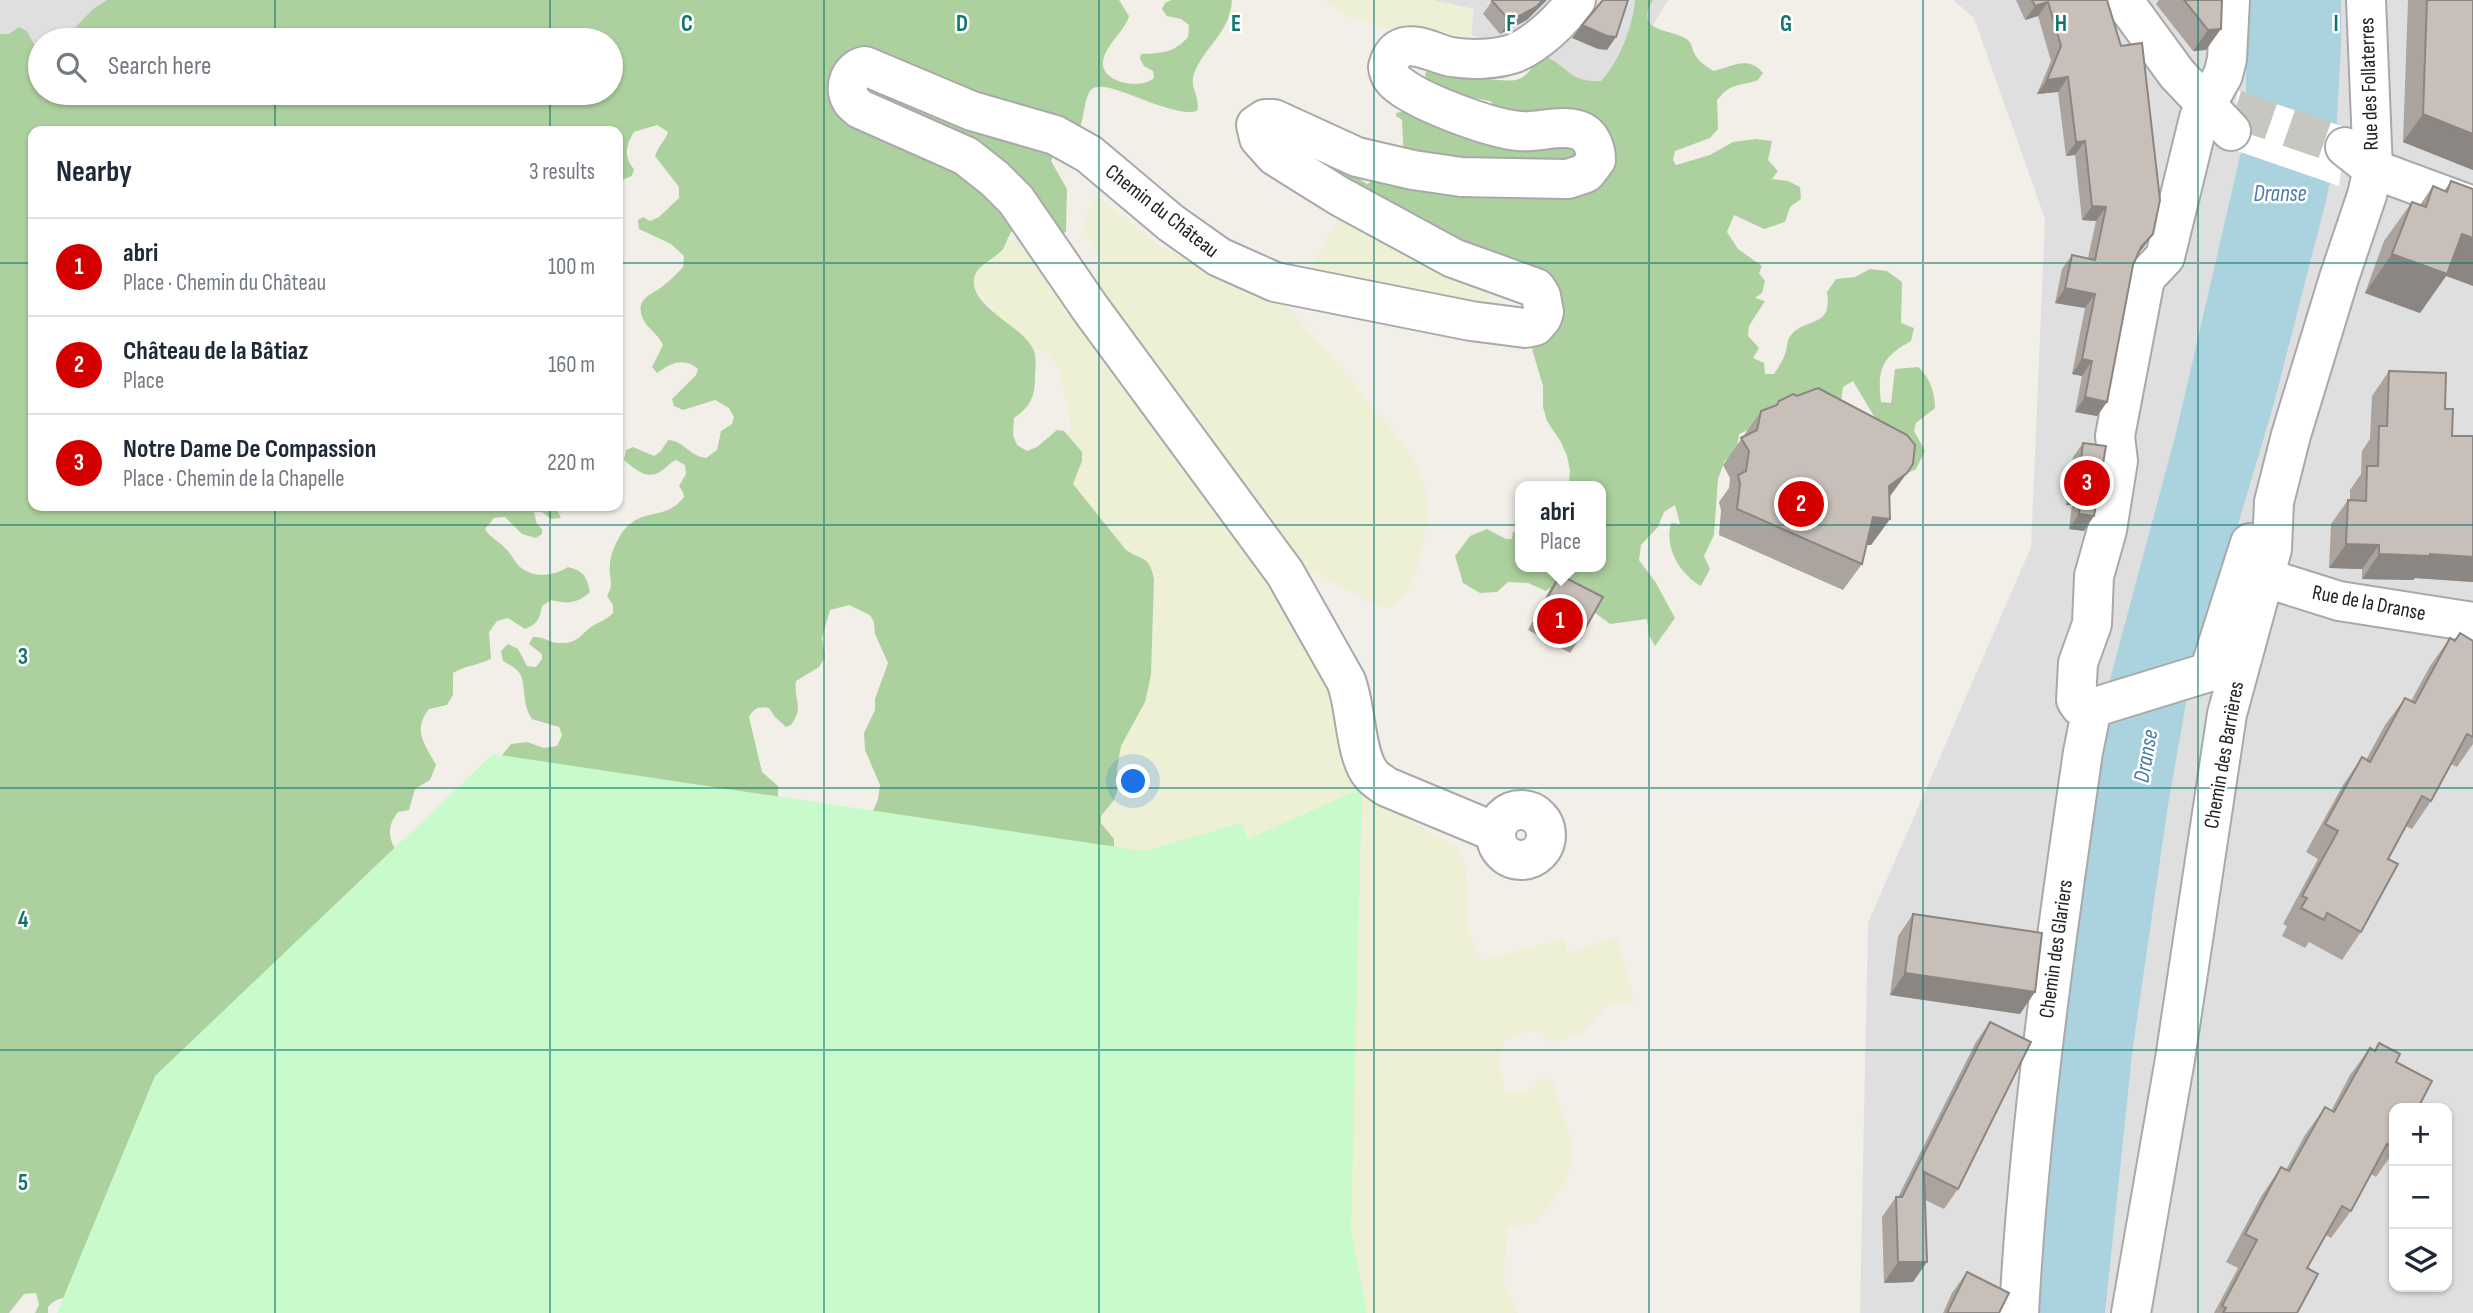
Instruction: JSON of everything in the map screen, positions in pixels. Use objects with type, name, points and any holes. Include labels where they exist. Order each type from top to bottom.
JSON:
[{"type":"street","name":"Chemin du Château","points":[[1495,832],[1387,787],[1371,776],[1364,764],[1351,693],[1346,681],[1285,573],[1098,319],[1016,200],[966,156],[860,109],[850,99],[848,87],[851,73],[858,67],[865,66],[972,111],[1055,135],[1089,154],[1171,223],[1219,257],[1275,282],[1471,321],[1525,328],[1535,326],[1544,312],[1541,296],[1536,288],[1453,258],[1339,197],[1275,156],[1259,138],[1256,125],[1265,119],[1274,119],[1357,157],[1413,170],[1479,178],[1548,180],[1586,173],[1596,160],[1592,143],[1580,130],[1519,131],[1481,122],[1408,91],[1392,79],[1388,67],[1394,54],[1405,47],[1422,48],[1452,57],[1498,57],[1514,53],[1536,40],[1576,0]]},
{"type":"street","points":[[2123,0],[2169,64],[2224,115]]},
{"type":"street","points":[[2224,115],[2223,75],[2227,59],[2230,0]]},
{"type":"street","name":"Rue des Follaterres","points":[[2353,162],[2366,0]]},
{"type":"street","points":[[2224,115],[2199,118],[2165,257],[2147,276],[2144,284],[2115,436],[2118,461],[2107,530],[2093,586],[2092,624],[2078,663],[2076,691],[2080,706],[2092,708],[2209,672],[2255,527],[2264,519],[2272,519]]},
{"type":"street","points":[[2353,162],[2473,206]]},
{"type":"street","name":"Chemin des Barrières","points":[[2131,1313],[2175,1059],[2227,714],[2273,549],[2274,502],[2291,435],[2367,195],[2353,162]]},
{"type":"street","name":"Rue de la Dranse","points":[[2266,578],[2339,601],[2473,622]]},
{"type":"street","name":"Chemin des Glariers","points":[[2019,1313],[2022,1255],[2044,1037],[2083,752],[2092,708]]},
{"type":"shaded area","points":[[0,0],[107,0],[93,9],[75,28],[28,28],[28,33],[19,27],[9,34],[0,34]]},
{"type":"shaded area","points":[[1403,0],[1668,0],[1606,103]]},
{"type":"shaded area","points":[[1953,0],[2473,0],[2473,1313],[1860,1313],[1868,923],[2031,547],[2045,219],[1974,18]]},
{"type":"green space","points":[[107,0],[1119,0],[1129,16],[1106,52],[1103,65],[1110,77],[1133,84],[1154,78],[1153,71],[1144,66],[1140,59],[1141,54],[1167,51],[1188,37],[1189,25],[1181,19],[1167,16],[1162,9],[1165,3],[1171,0],[1232,0],[1227,22],[1194,74],[1197,111],[1171,109],[1111,88],[1092,89],[1076,136],[1062,136],[1051,161],[1067,189],[1066,232],[1058,236],[1025,219],[1011,232],[1000,253],[978,270],[974,279],[975,290],[981,299],[1029,342],[1035,354],[1033,396],[1028,406],[1014,418],[1013,435],[1017,445],[1027,451],[1037,447],[1057,430],[1064,431],[1082,452],[1082,461],[1073,484],[1126,550],[1147,562],[1154,579],[1151,675],[1145,702],[1121,746],[1117,769],[1118,789],[1114,800],[1101,816],[1101,823],[1114,839],[1114,855],[1106,862],[1101,878],[1107,917],[1105,926],[1079,932],[1072,946],[1081,956],[1093,957],[1116,951],[1136,962],[1136,980],[1146,998],[1149,1012],[1147,1025],[1137,1041],[1117,1054],[1114,1068],[1108,1070],[1104,1062],[1109,1036],[1106,1033],[1089,1031],[1087,1024],[1092,1016],[1097,1015],[1112,1022],[1118,1019],[1122,1004],[1098,1006],[1088,1000],[1058,1000],[1049,1004],[1047,1012],[1062,1046],[1057,1100],[1051,1112],[1037,1110],[1030,1124],[1030,1142],[1042,1166],[1042,1206],[1024,1222],[1021,1236],[1025,1241],[1031,1239],[1046,1221],[1065,1207],[1067,1200],[1060,1189],[1062,1183],[1073,1177],[1086,1182],[1088,1194],[1097,1203],[1092,1222],[1102,1239],[1096,1249],[1065,1264],[1056,1281],[1036,1283],[1027,1290],[1028,1297],[1038,1304],[1052,1307],[1056,1313],[613,1313],[600,1287],[601,1273],[611,1263],[620,1264],[628,1275],[628,1304],[636,1312],[652,1304],[654,1289],[643,1270],[634,1240],[639,1208],[631,1201],[617,1202],[601,1181],[602,1169],[607,1164],[626,1158],[626,1148],[607,1135],[599,1124],[604,1106],[592,1092],[587,1068],[578,1046],[579,1020],[571,1011],[564,1014],[560,1035],[550,1041],[541,1036],[541,1027],[553,1010],[549,1003],[537,998],[533,976],[525,973],[508,984],[505,996],[498,1005],[489,1002],[488,994],[493,985],[481,978],[473,963],[464,958],[440,963],[434,987],[420,993],[409,986],[407,976],[421,959],[414,943],[406,935],[410,926],[417,925],[427,939],[436,936],[449,945],[449,949],[473,946],[486,939],[498,918],[465,902],[461,898],[464,894],[481,897],[486,892],[480,886],[485,880],[496,890],[512,893],[519,888],[518,877],[511,863],[514,846],[512,829],[493,828],[485,824],[487,807],[493,802],[505,806],[515,799],[508,785],[499,781],[494,774],[495,764],[511,744],[527,742],[544,748],[557,746],[562,735],[559,727],[532,719],[526,707],[521,675],[503,661],[501,651],[508,644],[518,649],[527,666],[536,667],[542,654],[529,644],[533,637],[556,643],[572,642],[613,613],[613,605],[607,596],[611,584],[610,560],[617,541],[624,530],[639,518],[677,505],[684,497],[679,486],[686,474],[685,465],[676,460],[656,474],[641,473],[624,460],[626,450],[633,447],[654,456],[668,440],[706,458],[717,450],[721,431],[732,424],[734,417],[729,408],[715,400],[683,410],[674,406],[672,399],[696,375],[698,369],[693,365],[683,362],[672,364],[657,373],[652,367],[663,345],[643,319],[642,302],[683,267],[684,256],[671,244],[639,229],[638,220],[643,217],[650,221],[659,217],[679,198],[679,187],[655,156],[668,132],[657,125],[634,132],[627,151],[628,160],[634,169],[632,176],[623,180],[623,126],[28,126],[28,511],[558,511],[561,518],[551,519],[542,512],[534,512],[537,524],[542,529],[542,534],[536,538],[522,534],[505,517],[494,518],[485,529],[525,570],[544,575],[568,567],[584,575],[590,592],[572,602],[551,600],[542,606],[535,623],[525,629],[508,618],[497,621],[489,632],[491,659],[453,673],[453,695],[447,705],[429,709],[421,724],[424,744],[436,765],[430,780],[415,789],[409,810],[398,812],[391,826],[395,848],[407,867],[409,877],[406,887],[395,899],[387,896],[378,887],[369,893],[359,913],[359,937],[366,972],[376,979],[379,986],[377,997],[368,998],[365,1006],[364,1079],[354,1101],[353,1117],[369,1132],[371,1143],[366,1150],[359,1150],[355,1144],[346,1142],[334,1159],[309,1175],[302,1171],[294,1174],[280,1198],[263,1205],[251,1231],[222,1275],[220,1285],[223,1313],[176,1313],[175,1292],[180,1278],[175,1265],[157,1259],[137,1257],[108,1264],[81,1291],[51,1304],[48,1313],[35,1313],[39,1305],[36,1293],[24,1294],[9,1313],[0,1313],[0,34],[9,34],[19,27],[28,33],[28,105],[623,105],[623,28],[75,28],[93,9]],"holes":[[[849,605],[870,615],[875,634],[888,663],[875,699],[875,710],[864,733],[865,750],[880,785],[878,799],[865,831],[869,852],[877,861],[881,872],[872,898],[879,916],[845,931],[840,953],[832,955],[807,917],[797,918],[792,927],[796,937],[810,945],[811,950],[796,955],[792,965],[799,976],[811,978],[818,973],[827,979],[831,994],[830,1006],[815,1014],[793,1011],[792,1034],[787,1045],[773,1058],[763,1062],[749,1043],[744,1029],[770,973],[760,966],[762,933],[764,922],[775,906],[770,898],[759,893],[756,869],[761,860],[772,852],[782,855],[787,852],[786,845],[777,840],[775,834],[782,819],[778,806],[778,786],[762,772],[749,717],[757,708],[769,708],[786,727],[791,725],[798,708],[796,681],[819,667],[825,657],[822,638],[830,610]]]},
{"type":"green space","points":[[1323,0],[1433,0],[1474,9],[1470,45],[1416,37],[1348,16]]},
{"type":"green space","points":[[1635,0],[1653,0],[1648,11],[1651,25],[1689,41],[1698,58],[1714,71],[1746,63],[1763,73],[1758,80],[1736,86],[1722,94],[1717,100],[1718,129],[1710,138],[1675,151],[1673,160],[1676,165],[1710,155],[1733,142],[1756,139],[1772,141],[1768,160],[1778,171],[1772,179],[1788,181],[1800,187],[1801,199],[1790,207],[1785,222],[1764,229],[1734,215],[1727,232],[1738,249],[1762,266],[1759,273],[1765,281],[1762,293],[1755,298],[1765,301],[1749,326],[1748,336],[1759,348],[1753,358],[1764,363],[1765,374],[1774,374],[1784,357],[1789,338],[1795,331],[1821,318],[1826,312],[1827,292],[1836,279],[1855,277],[1870,269],[1887,271],[1902,282],[1901,323],[1914,328],[1911,341],[1894,353],[1884,365],[1880,381],[1881,402],[1891,403],[1895,369],[1918,367],[1931,386],[1935,408],[1916,423],[1914,431],[1925,451],[1916,469],[1910,472],[1906,470],[1853,381],[1843,387],[1840,409],[1760,425],[1739,434],[1736,455],[1725,460],[1718,479],[1714,535],[1704,556],[1710,569],[1701,586],[1686,575],[1672,551],[1669,532],[1671,523],[1680,524],[1675,505],[1664,512],[1658,527],[1641,545],[1639,560],[1656,583],[1675,618],[1655,646],[1649,635],[1647,619],[1610,624],[1590,609],[1554,590],[1549,588],[1546,591],[1528,583],[1508,582],[1497,592],[1480,593],[1463,583],[1455,556],[1470,536],[1487,529],[1506,539],[1512,539],[1515,532],[1515,572],[1606,572],[1606,481],[1569,481],[1567,456],[1547,421],[1543,407],[1543,386],[1530,342],[1533,318],[1502,270],[1327,181],[1328,163],[1367,184],[1404,164],[1402,120],[1396,113],[1406,111],[1513,124],[1490,101],[1464,96],[1432,83],[1425,76],[1427,68],[1488,79],[1512,80],[1525,75],[1541,55],[1574,76],[1601,81],[1624,43]]},
{"type":"green space","points":[[1095,194],[1162,248],[1271,289],[1335,361],[1412,455],[1423,480],[1430,511],[1419,562],[1406,593],[1391,607],[1378,606],[1291,560],[1312,646],[1348,728],[1353,784],[1375,801],[1458,848],[1466,868],[1468,930],[1481,961],[1565,938],[1567,953],[1617,937],[1635,1002],[1611,1003],[1578,1036],[1552,1041],[1534,1030],[1504,1040],[1500,1066],[1504,1092],[1517,1093],[1530,1089],[1538,1080],[1552,1079],[1572,1144],[1572,1166],[1563,1186],[1536,1223],[1507,1227],[1504,1283],[1518,1313],[1186,1313],[1101,823],[1101,816],[1114,800],[1118,789],[1117,769],[1121,746],[1145,702],[1151,675],[1154,579],[1147,559],[1126,550],[1072,484],[1082,461],[1082,452],[1067,435],[1072,430],[1059,366],[1047,352],[1034,350],[1009,324],[1001,320],[975,288],[974,278],[977,271],[1003,249],[1008,240],[1023,241],[1062,302],[1084,297],[1103,263],[1082,229]]},
{"type":"green space","points":[[1338,217],[1430,269],[1492,286],[1487,308],[1305,282]]},
{"type":"green space","points":[[493,754],[1144,851],[1241,823],[1248,839],[1362,788],[1351,1230],[1367,1313],[57,1313],[155,1076]]},
{"type":"water","name":"Dranse","points":[[2246,0],[2341,0],[2335,157],[2273,407],[2188,692],[2168,805],[2132,1054],[2105,1313],[2031,1313],[2041,1192],[2108,687],[2176,433],[2240,156],[2253,128],[2255,111],[2246,92]]},
{"type":"pier","points":[[2238,91],[2347,128],[2339,186],[2229,148]]},
{"type":"building","points":[[1493,0],[1543,0],[1536,7],[1510,21]]},
{"type":"building","points":[[1603,0],[1628,0],[1616,37],[1582,25]]},
{"type":"building","points":[[2032,0],[2107,0],[2121,46],[2142,43],[2160,200],[2153,234],[2141,247],[2133,265],[2107,402],[2085,397],[2092,361],[2082,359],[2095,294],[2065,288],[2072,255],[2095,260],[2106,207],[2092,206],[2085,141],[2076,142],[2068,77],[2047,80],[2061,46],[2048,2],[2035,6]]},
{"type":"building","points":[[2184,0],[2222,0],[2221,29],[2208,30]]},
{"type":"building","points":[[2427,0],[2473,0],[2473,134],[2423,114]]},
{"type":"building","points":[[2451,181],[2473,189],[2473,238],[2462,234],[2447,274],[2392,254],[2412,202],[2426,207],[2433,186],[2447,192]]},
{"type":"building","points":[[2389,371],[2446,373],[2445,409],[2453,409],[2452,436],[2473,436],[2473,557],[2379,554],[2379,545],[2346,544],[2348,500],[2366,501],[2367,466],[2378,466],[2379,426],[2387,426]]},
{"type":"building","points":[[1818,388],[1907,435],[1915,445],[1913,464],[1907,473],[1889,486],[1890,519],[1873,517],[1862,564],[1737,509],[1740,484],[1738,475],[1746,471],[1749,451],[1741,438],[1757,430],[1761,411],[1777,405],[1779,401],[1793,394],[1797,396]]},
{"type":"building","points":[[2083,443],[2106,446],[2094,516],[2079,514],[2082,491],[2077,490]]},
{"type":"building","points":[[1560,575],[1603,597],[1580,638],[1538,615]]},
{"type":"building","points":[[2460,633],[2473,641],[2473,737],[2467,734],[2431,801],[2422,796],[2388,859],[2398,864],[2361,932],[2327,913],[2324,920],[2301,908],[2307,898],[2302,896],[2338,831],[2325,824],[2362,757],[2370,762],[2405,698],[2415,703],[2450,638],[2455,641]]},
{"type":"building","points":[[1913,914],[2042,933],[2035,992],[1905,973]]},
{"type":"building","points":[[1990,1022],[2031,1042],[1958,1189],[1924,1172],[1927,1262],[1898,1262],[1896,1197],[1902,1197]]},
{"type":"building","points":[[2379,1043],[2400,1054],[2396,1062],[2432,1081],[2421,1103],[2389,1103],[2389,1145],[2387,1144],[2351,1211],[2342,1206],[2307,1268],[2318,1274],[2297,1313],[2223,1313],[2226,1308],[2222,1306],[2257,1240],[2245,1234],[2281,1167],[2289,1171],[2325,1107],[2334,1112],[2370,1048],[2375,1051]]},
{"type":"building","points":[[1967,1272],[2009,1293],[1999,1313],[1947,1313]]},
{"type":"tunnel","points":[[2235,109],[2345,147]]},
{"type":"place","name":"Notre Dame De Compassion","points":[[2087,483]]},
{"type":"place","name":"Château de la Bâtiaz","points":[[1801,504]]},
{"type":"place","name":"abri","points":[[1560,621]]}]
